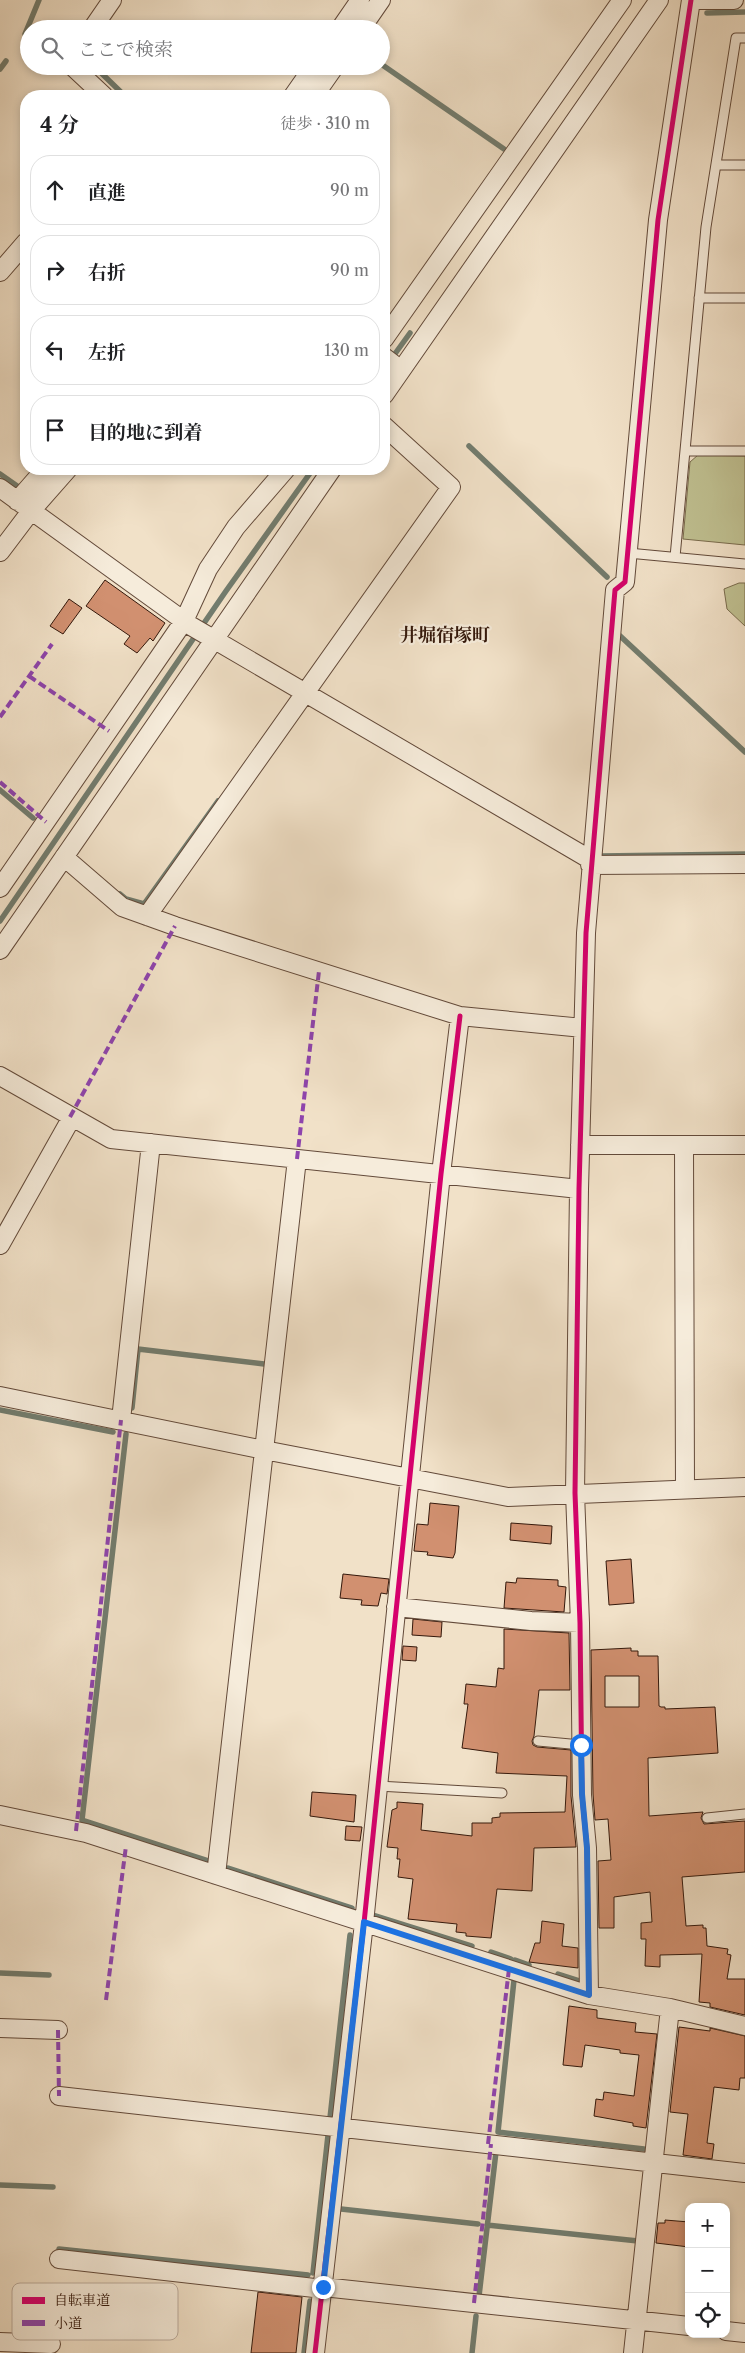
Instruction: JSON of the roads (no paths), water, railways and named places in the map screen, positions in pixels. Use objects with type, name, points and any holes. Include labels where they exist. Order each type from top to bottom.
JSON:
[{"type":"street","points":[[98,20],[112,0]]},
{"type":"street","points":[[346,20],[360,0]]},
{"type":"street","points":[[367,20],[381,0]]},
{"type":"street","points":[[390,330],[622,0]]},
{"type":"street","points":[[393,364],[659,0]]},
{"type":"street","points":[[589,1995],[587,1848],[582,1794],[580,1623],[575,1493],[580,1145],[583,1028],[591,862],[615,590],[625,582],[658,220],[691,0],[734,0]]},
{"type":"street","points":[[82,75],[98,90]]},
{"type":"street","points":[[298,90],[308,75]]},
{"type":"street","points":[[318,90],[329,75]]},
{"type":"street","points":[[0,272],[20,249]]},
{"type":"street","points":[[147,916],[451,487],[390,431]]},
{"type":"street","points":[[0,552],[42,475]]},
{"type":"street","points":[[24,506],[61,475]]},
{"type":"street","points":[[0,888],[188,624],[208,569],[236,527],[281,475]]},
{"type":"street","points":[[0,950],[210,637],[328,475]]},
{"type":"street","points":[[0,488],[188,624],[591,862],[745,864]]},
{"type":"street","points":[[64,857],[122,907],[147,916],[460,1016],[583,1028]]},
{"type":"street","points":[[315,2353],[364,1922],[441,1174],[460,1016]]},
{"type":"street","points":[[0,1076],[111,1139],[579,1189]]},
{"type":"street","points":[[0,1245],[72,1117]]},
{"type":"street","points":[[120,1420],[150,1143]]},
{"type":"street","points":[[580,1145],[745,1146]]},
{"type":"street","points":[[684,1146],[685,1489]]},
{"type":"street","points":[[216,1875],[297,1159]]},
{"type":"street","points":[[0,1396],[264,1450],[508,1496],[745,1487]]},
{"type":"street","points":[[396,1607],[531,1622],[580,1623]]},
{"type":"street","points":[[0,1816],[86,1833],[589,1995],[670,2008],[745,2026]]},
{"type":"street","points":[[633,2353],[670,2008]]},
{"type":"street","points":[[0,2028],[58,2030]]},
{"type":"street","points":[[58,2096],[745,2172]]},
{"type":"street","points":[[59,2259],[685,2326]]},
{"type":"street","points":[[730,2331],[745,2333]]},
{"type":"street","points":[[0,2342],[51,2344]]},
{"type":"lane","points":[[675,557],[706,227],[736,38],[745,38]]},
{"type":"lane","points":[[716,166],[745,165]]},
{"type":"lane","points":[[699,298],[745,298]]},
{"type":"lane","points":[[685,451],[745,451]]},
{"type":"lane","points":[[628,553],[745,564]]},
{"type":"lane","points":[[538,1741],[581,1745]]},
{"type":"lane","points":[[378,1786],[502,1793]]},
{"type":"lane","points":[[707,1818],[745,1814]]},
{"type":"waterway","points":[[31,20],[39,0]]},
{"type":"waterway","points":[[707,13],[745,12]]},
{"type":"waterway","points":[[0,69],[6,61]]},
{"type":"waterway","points":[[390,70],[504,149]]},
{"type":"waterway","points":[[103,75],[119,90]]},
{"type":"waterway","points":[[390,361],[410,333]]},
{"type":"waterway","points":[[469,446],[607,577]]},
{"type":"waterway","points":[[0,474],[20,488]]},
{"type":"waterway","points":[[0,921],[226,591],[309,475]]},
{"type":"waterway","points":[[618,634],[745,752]]},
{"type":"waterway","points":[[0,790],[33,818]]},
{"type":"waterway","points":[[120,894],[126,899],[144,904],[218,801]]},
{"type":"waterway","points":[[598,852],[600,856],[745,854]]},
{"type":"waterway","points":[[132,1408],[138,1349],[264,1364]]},
{"type":"waterway","points":[[0,1410],[113,1432]]},
{"type":"waterway","points":[[126,1434],[82,1820],[209,1861]]},
{"type":"waterway","points":[[228,1868],[352,1908]]},
{"type":"waterway","points":[[373,1915],[472,1946]]},
{"type":"waterway","points":[[330,2118],[350,1935]]},
{"type":"waterway","points":[[491,1952],[511,1959]]},
{"type":"waterway","points":[[515,1960],[529,1965]]},
{"type":"waterway","points":[[0,1973],[49,1975]]},
{"type":"waterway","points":[[558,1974],[580,1981]]},
{"type":"waterway","points":[[514,1980],[498,2132],[644,2149]]},
{"type":"waterway","points":[[313,2273],[328,2135]]},
{"type":"waterway","points":[[479,2296],[496,2152]]},
{"type":"waterway","points":[[0,2185],[53,2187]]},
{"type":"waterway","points":[[341,2209],[478,2224]]},
{"type":"waterway","points":[[487,2225],[638,2241]]},
{"type":"waterway","points":[[59,2249],[308,2275]]},
{"type":"waterway","points":[[304,2353],[310,2301]]},
{"type":"waterway","points":[[472,2353],[476,2316]]},
{"type":"district","name":"井堀宿塚町","points":[[445,635]]}]
